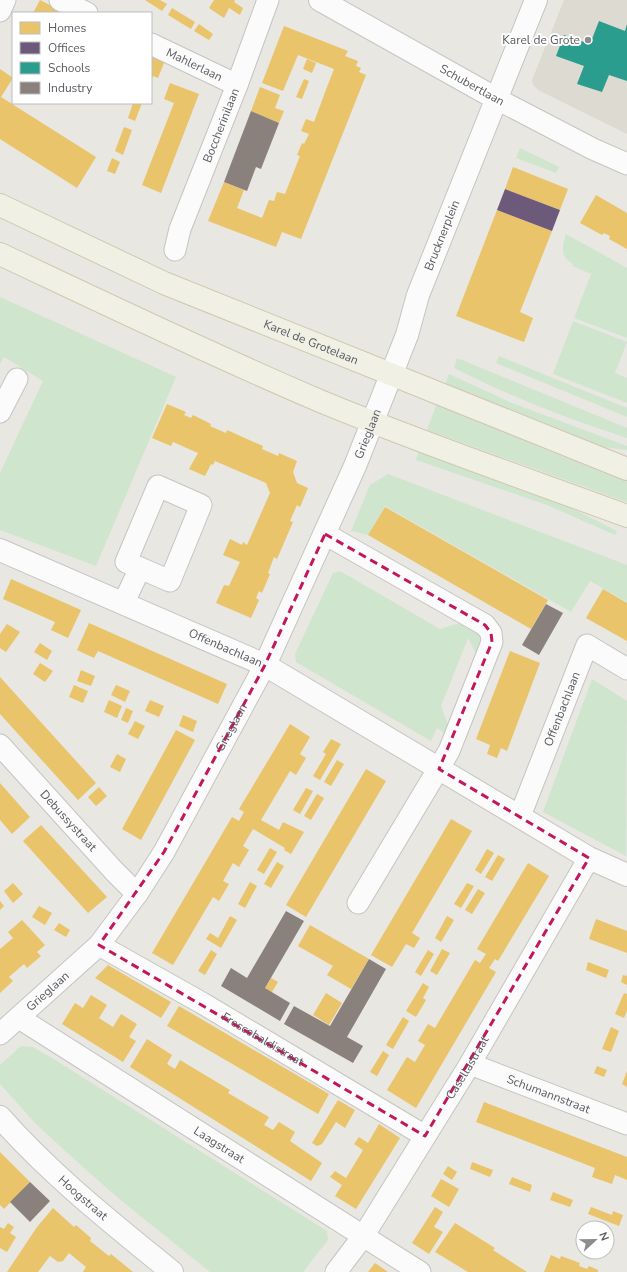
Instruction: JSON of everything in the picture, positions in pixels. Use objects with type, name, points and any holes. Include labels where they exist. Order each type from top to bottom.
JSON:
[{"type":"main road","name":"Karel de Grotelaan","points":[[0,205],[164,283],[627,470]]},
{"type":"main road","points":[[0,254],[215,356],[372,422],[627,516]]},
{"type":"street","points":[[0,11],[5,0]]},
{"type":"street","points":[[60,0],[85,12]]},
{"type":"street","name":"Boccherinilaan","points":[[175,250],[180,229],[237,85],[268,0]]},
{"type":"street","name":"Schubertlaan","points":[[320,0],[495,98],[594,149],[627,164]]},
{"type":"street","name":"Brucknerplein","points":[[392,374],[409,328],[418,295],[495,98],[536,0]]},
{"type":"street","name":"Mahlerlaan","points":[[152,44],[237,85]]},
{"type":"street","name":"Grieglaan","points":[[0,1034],[99,945],[137,894],[164,852],[265,665],[325,534],[392,374]]},
{"type":"street","points":[[0,412],[18,379]]},
{"type":"street","points":[[325,534],[485,625],[491,633],[492,642],[449,751],[358,903]]},
{"type":"street","name":"Offenbachlaan","points":[[0,550],[124,602],[265,665],[589,858],[627,875]]},
{"type":"street","points":[[124,602],[140,568]]},
{"type":"street","name":"Offenbachlaan","points":[[520,816],[587,645],[627,669]]},
{"type":"street","name":"Debussystraat","points":[[0,745],[109,866],[137,894]]},
{"type":"street","name":"Casellastraat","points":[[336,1272],[364,1235],[470,1064],[589,858]]},
{"type":"street","name":"Frescobaldistraat","points":[[99,945],[202,1003],[425,1136]]},
{"type":"street","name":"Laagstraat","points":[[19,1018],[364,1235],[420,1272]]},
{"type":"street","name":"Schumannstraat","points":[[470,1064],[627,1124]]},
{"type":"street","name":"Hoogstraat","points":[[0,1117],[22,1141],[93,1208],[172,1272]]},
{"type":"highlighted area","points":[[325,534],[485,625],[491,633],[492,642],[439,769],[589,858],[425,1136],[99,945],[164,852],[265,665]]},
{"type":"shaded area","name":"Karel de Grote","points":[[564,0],[627,0],[627,134],[538,90],[533,85],[532,80]]},
{"type":"green space","points":[[520,148],[559,167],[556,173],[516,158]]},
{"type":"green space","points":[[566,234],[627,268],[627,338],[574,318],[591,274],[572,266],[573,264],[564,255],[563,247]]},
{"type":"green space","points":[[0,297],[176,377],[96,566],[0,530],[0,473],[43,381],[4,357],[0,364]]},
{"type":"green space","points":[[573,321],[627,342],[615,373],[627,378],[627,403],[553,374]]},
{"type":"green space","points":[[499,356],[627,408],[627,417],[496,363]]},
{"type":"green space","points":[[457,358],[627,428],[627,438],[583,423],[496,388],[454,368]]},
{"type":"green space","points":[[449,374],[512,403],[627,446],[627,450],[596,446],[445,384]]},
{"type":"green space","points":[[437,403],[549,451],[627,481],[627,502],[427,430]]},
{"type":"green space","points":[[419,450],[551,498],[617,531],[615,535],[547,505],[416,460]]},
{"type":"green space","points":[[388,474],[627,565],[627,602],[590,581],[571,612],[385,506],[368,535],[351,531],[370,485]]},
{"type":"green space","points":[[340,571],[440,629],[463,622],[477,630],[481,641],[477,655],[468,638],[441,706],[450,730],[447,735],[437,728],[431,741],[296,662],[295,654],[333,573]]},
{"type":"green space","points":[[592,679],[627,701],[626,856],[543,812]]},
{"type":"green space","points":[[21,1046],[33,1047],[52,1058],[327,1231],[328,1240],[303,1272],[210,1272],[118,1198],[83,1167],[36,1124],[0,1084],[0,1065]]},
{"type":"building: Homes","points":[[40,0],[63,12],[34,12]]},
{"type":"building: Homes","points":[[145,0],[160,0],[167,4],[162,11]]},
{"type":"building: Homes","points":[[214,0],[235,0],[234,2],[243,8],[240,15],[229,8],[224,18],[209,8]]},
{"type":"building: Homes","points":[[172,8],[195,22],[191,29],[168,15]]},
{"type":"building: Homes","points":[[199,24],[213,34],[209,40],[194,31]]},
{"type":"building: Homes","points":[[284,26],[348,51],[345,56],[358,61],[356,66],[361,68],[359,72],[366,75],[301,239],[282,232],[276,247],[208,221],[224,182],[244,190],[237,208],[262,218],[269,200],[274,201],[277,192],[285,194],[300,156],[297,155],[302,143],[304,144],[309,134],[301,131],[306,119],[314,122],[334,69],[298,55],[283,91],[262,83]]},
{"type":"building: Homes","points":[[153,53],[166,58],[158,78],[153,76],[152,78]]},
{"type":"building: Homes","points":[[307,59],[316,63],[312,73],[303,69]]},
{"type":"building: Homes","points":[[0,69],[12,77],[1,97],[96,157],[77,188],[0,139]]},
{"type":"building: Homes","points":[[304,79],[309,81],[302,99],[296,97]]},
{"type":"building: Homes","points":[[170,83],[199,94],[161,193],[142,185],[174,103],[164,99]]},
{"type":"building: Homes","points":[[260,87],[280,95],[275,108],[284,111],[279,123],[251,111]]},
{"type":"building: Homes","points":[[133,104],[142,104],[135,121],[128,118]]},
{"type":"building: Homes","points":[[124,127],[132,130],[123,155],[115,151]]},
{"type":"building: Homes","points":[[112,158],[120,162],[115,174],[107,171]]},
{"type":"building: Homes","points":[[513,167],[568,189],[560,210],[505,189]]},
{"type":"building: Homes","points":[[596,195],[627,213],[627,249],[609,239],[610,236],[604,233],[602,235],[580,223]]},
{"type":"building: Homes","points":[[497,210],[552,231],[520,312],[533,318],[524,342],[456,316]]},
{"type":"building: Homes","points":[[167,404],[186,412],[184,415],[191,418],[193,415],[211,424],[210,426],[226,433],[227,430],[263,446],[262,449],[278,456],[279,453],[297,461],[293,472],[297,483],[308,488],[300,507],[297,505],[290,521],[293,522],[277,559],[274,557],[268,573],[270,574],[262,593],[259,591],[256,598],[259,600],[251,618],[216,603],[224,585],[229,586],[240,562],[223,555],[230,539],[242,545],[243,542],[247,545],[270,493],[266,483],[215,461],[213,465],[211,464],[205,476],[189,469],[198,453],[173,442],[171,446],[152,438]]},
{"type":"building: Homes","points":[[385,507],[548,600],[531,629],[368,535]]},
{"type":"building: Homes","points":[[11,579],[81,610],[68,638],[51,630],[55,622],[3,599]]},
{"type":"building: Homes","points":[[603,589],[627,603],[627,641],[586,618]]},
{"type":"building: Homes","points":[[89,623],[227,684],[218,704],[98,651],[94,658],[77,650]]},
{"type":"building: Homes","points":[[7,624],[20,632],[6,652],[0,648],[0,634]]},
{"type":"building: Homes","points":[[40,643],[52,651],[47,660],[34,652]]},
{"type":"building: Homes","points":[[510,651],[540,663],[507,751],[501,748],[497,758],[487,754],[490,745],[476,739]]},
{"type":"building: Homes","points":[[40,663],[53,671],[45,682],[33,674]]},
{"type":"building: Homes","points":[[81,670],[95,676],[91,686],[77,681]]},
{"type":"building: Homes","points":[[0,677],[96,783],[78,800],[0,714]]},
{"type":"building: Homes","points":[[74,685],[88,691],[83,703],[69,697]]},
{"type":"building: Homes","points":[[116,685],[130,691],[125,702],[111,695]]},
{"type":"building: Homes","points":[[109,700],[122,706],[117,718],[104,712]]},
{"type":"building: Homes","points":[[150,700],[164,706],[159,717],[145,711]]},
{"type":"building: Homes","points":[[126,708],[133,711],[128,723],[121,720]]},
{"type":"building: Homes","points":[[183,715],[197,721],[193,732],[179,726]]},
{"type":"building: Homes","points":[[135,721],[145,726],[138,739],[128,734]]},
{"type":"building: Homes","points":[[290,724],[310,737],[300,754],[306,758],[296,775],[290,771],[261,820],[279,830],[283,822],[304,832],[291,854],[284,850],[285,848],[253,829],[243,846],[249,850],[239,867],[233,863],[223,881],[229,884],[219,901],[213,897],[173,965],[152,953],[232,817],[239,821],[244,812],[239,809]]},
{"type":"building: Homes","points":[[176,730],[195,740],[141,840],[122,829]]},
{"type":"building: Homes","points":[[331,739],[341,744],[320,780],[313,776],[326,754],[323,752]]},
{"type":"building: Homes","points":[[117,754],[126,759],[120,772],[110,767]]},
{"type":"building: Homes","points":[[337,760],[344,764],[331,786],[324,782]]},
{"type":"building: Homes","points":[[366,769],[386,781],[306,917],[286,905]]},
{"type":"building: Homes","points":[[0,783],[30,817],[12,834],[0,820]]},
{"type":"building: Homes","points":[[99,787],[107,796],[96,806],[88,797]]},
{"type":"building: Homes","points":[[306,788],[313,791],[300,814],[293,810]]},
{"type":"building: Homes","points":[[317,794],[324,798],[311,820],[304,816]]},
{"type":"building: Homes","points":[[451,819],[472,831],[412,933],[420,938],[414,948],[406,944],[392,967],[371,955]]},
{"type":"building: Homes","points":[[41,825],[107,897],[88,913],[23,841]]},
{"type":"building: Homes","points":[[270,848],[277,852],[264,874],[257,870]]},
{"type":"building: Homes","points":[[487,849],[494,853],[481,874],[475,870]]},
{"type":"building: Homes","points":[[498,855],[505,859],[492,881],[485,877]]},
{"type":"building: Homes","points":[[277,862],[284,866],[271,888],[264,884]]},
{"type":"building: Homes","points":[[528,863],[549,876],[498,961],[495,959],[489,968],[496,972],[416,1108],[387,1090],[407,1057],[415,1062],[425,1045],[418,1041],[428,1024],[435,1028],[475,960],[480,963],[486,954],[477,949]]},
{"type":"building: Homes","points":[[250,882],[257,886],[245,908],[238,904]]},
{"type":"building: Homes","points":[[13,883],[23,894],[13,903],[4,891]]},
{"type":"building: Homes","points":[[467,883],[474,886],[461,908],[454,904]]},
{"type":"building: Homes","points":[[478,889],[485,893],[472,914],[465,910]]},
{"type":"building: Homes","points":[[0,901],[4,906],[0,910]]},
{"type":"building: Homes","points":[[39,906],[52,913],[45,925],[32,917]]},
{"type":"building: Homes","points":[[230,916],[237,920],[221,948],[206,939],[210,933],[218,938]]},
{"type":"building: Homes","points":[[447,916],[454,920],[441,942],[435,938]]},
{"type":"building: Homes","points":[[596,919],[627,931],[627,953],[589,939]]},
{"type":"building: Homes","points":[[22,920],[45,945],[37,952],[41,956],[27,968],[24,964],[9,977],[13,981],[0,993],[0,949],[13,938],[8,932]]},
{"type":"building: Homes","points":[[59,923],[70,930],[66,937],[54,930]]},
{"type":"building: Homes","points":[[310,925],[369,959],[351,989],[327,975],[333,966],[298,946]]},
{"type":"building: Homes","points":[[442,949],[450,953],[437,975],[430,971]]},
{"type":"building: Homes","points":[[211,950],[217,954],[205,975],[198,971]]},
{"type":"building: Homes","points":[[428,950],[434,954],[421,976],[415,972]]},
{"type":"building: Homes","points":[[588,962],[609,970],[606,978],[586,970]]},
{"type":"building: Homes","points":[[108,965],[171,1002],[161,1018],[95,978]]},
{"type":"building: Homes","points":[[623,975],[627,976],[627,985],[621,982]]},
{"type":"building: Homes","points":[[271,978],[278,982],[272,992],[265,988]]},
{"type":"building: Homes","points":[[423,983],[429,987],[423,998],[426,1000],[416,1017],[406,1011]]},
{"type":"building: Homes","points":[[326,993],[342,1003],[329,1025],[313,1015]]},
{"type":"building: Homes","points":[[624,993],[627,994],[627,1011],[624,1018],[615,1014]]},
{"type":"building: Homes","points":[[91,995],[107,1005],[99,1018],[113,1027],[121,1014],[137,1024],[129,1037],[136,1041],[123,1062],[62,1024],[75,1003],[83,1008]]},
{"type":"building: Homes","points":[[179,1006],[329,1094],[318,1114],[167,1026]]},
{"type":"building: Homes","points":[[403,1017],[409,1021],[393,1049],[386,1045]]},
{"type":"building: Homes","points":[[611,1027],[619,1031],[611,1052],[602,1049]]},
{"type":"building: Homes","points":[[147,1039],[172,1055],[167,1064],[175,1069],[180,1060],[230,1090],[228,1093],[269,1117],[264,1125],[273,1130],[279,1122],[295,1132],[290,1141],[322,1163],[311,1181],[130,1067]]},
{"type":"building: Homes","points":[[383,1051],[389,1055],[377,1076],[370,1072]]},
{"type":"building: Homes","points":[[597,1066],[607,1070],[604,1077],[594,1073]]},
{"type":"building: Homes","points":[[627,1071],[627,1087],[622,1084]]},
{"type":"building: Homes","points":[[338,1100],[355,1110],[345,1128],[336,1122],[322,1144],[317,1146],[312,1143]]},
{"type":"building: Homes","points":[[484,1102],[627,1157],[627,1180],[615,1175],[612,1184],[592,1177],[595,1168],[476,1122]]},
{"type":"building: Homes","points":[[379,1124],[400,1138],[356,1209],[335,1196],[342,1185],[330,1177],[335,1171],[346,1178],[363,1150],[354,1144],[359,1137],[368,1143]]},
{"type":"building: Homes","points":[[0,1152],[30,1182],[4,1209],[0,1205]]},
{"type":"building: Homes","points":[[472,1162],[493,1170],[490,1177],[470,1169]]},
{"type":"building: Homes","points":[[448,1166],[457,1172],[452,1180],[443,1174]]},
{"type":"building: Homes","points":[[512,1177],[532,1185],[530,1192],[509,1184]]},
{"type":"building: Homes","points":[[441,1179],[459,1189],[449,1207],[431,1196]]},
{"type":"building: Homes","points":[[553,1192],[573,1200],[570,1207],[550,1200]]},
{"type":"building: Homes","points":[[435,1207],[443,1212],[434,1227],[443,1232],[429,1254],[412,1243]]},
{"type":"building: Homes","points":[[591,1207],[612,1215],[613,1211],[623,1215],[619,1226],[615,1224],[615,1220],[604,1220],[588,1214]]},
{"type":"building: Homes","points":[[53,1208],[74,1227],[76,1225],[91,1238],[90,1241],[109,1256],[111,1254],[133,1272],[83,1272],[86,1267],[69,1253],[63,1261],[58,1262],[50,1256],[38,1272],[7,1272],[37,1227]]},
{"type":"building: Homes","points":[[8,1223],[14,1227],[10,1233],[16,1237],[7,1252],[0,1248],[0,1227],[4,1229]]},
{"type":"building: Homes","points":[[455,1223],[495,1248],[493,1250],[527,1272],[468,1272],[435,1252]]},
{"type":"building: Homes","points":[[551,1255],[560,1259],[561,1256],[580,1263],[579,1266],[587,1269],[589,1266],[598,1270],[598,1272],[544,1272]]},
{"type":"building: Homes","points":[[375,1263],[388,1272],[368,1272]]},
{"type":"building: Offices","points":[[505,189],[560,210],[552,231],[497,210]]},
{"type":"building: Schools","points":[[599,21],[625,31],[627,24],[627,81],[609,75],[602,92],[577,84],[584,66],[556,56],[564,35],[590,44]]},
{"type":"building: Industry","points":[[251,111],[279,123],[261,169],[256,167],[247,191],[224,182]]},
{"type":"building: Industry","points":[[546,604],[563,613],[539,655],[522,645]]},
{"type":"building: Industry","points":[[286,911],[304,921],[265,988],[290,1003],[280,1021],[221,986],[231,968],[247,978]]},
{"type":"building: Industry","points":[[369,959],[386,969],[347,1037],[363,1046],[353,1063],[284,1024],[294,1006],[330,1026]]},
{"type":"building: Industry","points":[[30,1182],[50,1201],[30,1222],[10,1202]]},
{"type":"place","name":"Karel de Grote","points":[[588,40]]}]
